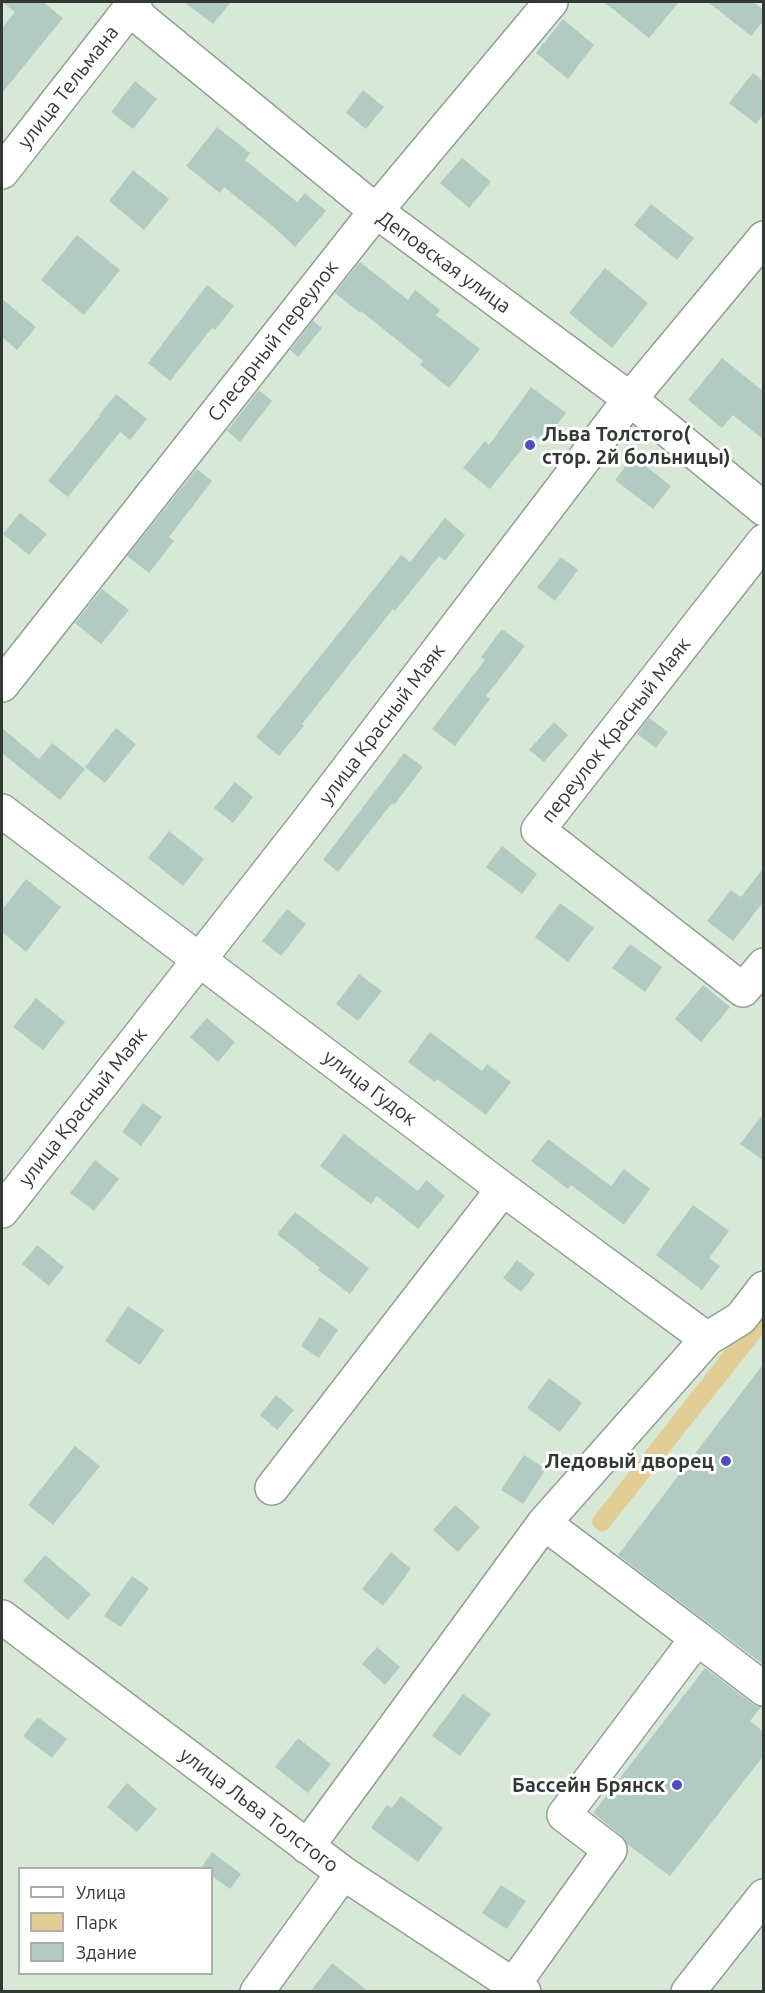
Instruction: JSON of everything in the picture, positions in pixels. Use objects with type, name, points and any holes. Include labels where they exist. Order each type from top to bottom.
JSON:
[{"type":"street","name":"Слесарный переулок","points":[[2,685],[376,211],[551,2]]},
{"type":"street","name":"Деповская улица","points":[[122,7],[144,21],[376,211],[630,399],[764,509]]},
{"type":"street","name":"улица Тельмана","points":[[2,172],[122,7]]},
{"type":"street","name":"улица Красный Маяк","points":[[2,1211],[305,825],[630,399],[764,238]]},
{"type":"street","name":"переулок Красный Маяк","points":[[764,541],[538,830],[743,990],[764,965]]},
{"type":"street","name":"улица Гудок","points":[[2,811],[707,1339]]},
{"type":"street","points":[[272,1488],[503,1188]]},
{"type":"street","points":[[307,1847],[544,1523],[707,1339],[741,1318],[764,1288]]},
{"type":"street","points":[[544,1523],[764,1689]]},
{"type":"street","name":"улица Льва Толстого","points":[[2,1617],[343,1873],[519,1988]]},
{"type":"street","points":[[519,1988],[610,1850],[564,1815],[697,1638]]},
{"type":"street","points":[[257,1992],[343,1873]]},
{"type":"street","points":[[688,1992],[764,1896]]},
{"type":"green space","points":[[763,1302],[763,1334],[607,1530],[602,1532],[593,1526],[592,1519]]},
{"type":"building","points":[[2,2],[43,2],[63,18],[2,93],[2,28],[15,12]]},
{"type":"building","points":[[184,2],[231,2],[213,24]]},
{"type":"building","points":[[604,2],[679,2],[649,38]]},
{"type":"building","points":[[708,2],[753,2],[764,10],[764,20],[751,36]]},
{"type":"building","points":[[563,19],[594,45],[568,79],[536,53]]},
{"type":"building","points":[[753,73],[764,82],[764,114],[756,124],[729,103]]},
{"type":"building","points":[[135,81],[157,99],[133,129],[111,112]]},
{"type":"building","points":[[363,90],[384,107],[366,129],[346,113]]},
{"type":"building","points":[[217,127],[250,153],[245,160],[297,202],[305,193],[326,211],[295,247],[224,187],[220,193],[186,166]]},
{"type":"building","points":[[462,158],[491,182],[469,208],[440,183]]},
{"type":"building","points":[[133,170],[169,199],[144,230],[109,201]]},
{"type":"building","points":[[651,204],[694,238],[677,260],[634,225]]},
{"type":"building","points":[[77,235],[120,270],[84,315],[41,280]]},
{"type":"building","points":[[360,262],[408,300],[415,290],[440,310],[436,315],[480,349],[449,388],[420,365],[423,361],[335,293]]},
{"type":"building","points":[[605,268],[648,303],[612,348],[569,313]]},
{"type":"building","points":[[207,285],[234,306],[215,330],[212,328],[170,381],[148,363]]},
{"type":"building","points":[[2,299],[36,327],[17,350],[2,337]]},
{"type":"building","points":[[313,321],[322,328],[298,357],[290,350]]},
{"type":"building","points":[[722,358],[764,392],[764,440],[733,415],[722,428],[688,400]]},
{"type":"building","points":[[531,387],[566,413],[544,443],[533,435],[490,489],[463,468],[485,441],[489,445]]},
{"type":"building","points":[[259,390],[272,401],[240,442],[227,431]]},
{"type":"building","points":[[116,394],[147,419],[130,440],[120,432],[68,497],[48,481]]},
{"type":"building","points":[[633,456],[671,486],[653,509],[615,480]]},
{"type":"building","points":[[197,469],[212,481],[169,537],[174,541],[149,573],[127,556]]},
{"type":"building","points":[[20,513],[47,534],[29,555],[3,534]]},
{"type":"building","points":[[445,518],[465,535],[445,561],[439,556],[395,611],[393,609],[279,756],[256,737],[401,555],[410,562]]},
{"type":"building","points":[[561,557],[578,570],[555,601],[537,587]]},
{"type":"building","points":[[102,589],[129,610],[101,644],[75,623]]},
{"type":"building","points":[[502,629],[525,646],[486,696],[490,699],[455,746],[432,729],[485,660],[481,657]]},
{"type":"building","points":[[649,718],[668,732],[656,748],[637,734]]},
{"type":"building","points":[[554,722],[568,735],[544,762],[529,750]]},
{"type":"building","points":[[2,728],[39,759],[52,743],[85,769],[60,800],[2,753]]},
{"type":"building","points":[[116,728],[136,744],[105,783],[85,767]]},
{"type":"building","points":[[404,753],[423,767],[338,872],[323,860]]},
{"type":"building","points":[[235,782],[253,797],[233,823],[214,808]]},
{"type":"building","points":[[169,831],[204,859],[183,886],[148,858]]},
{"type":"building","points":[[502,846],[537,874],[522,894],[486,867]]},
{"type":"building","points":[[764,867],[764,901],[733,941],[707,921],[731,890],[741,897]]},
{"type":"building","points":[[26,879],[61,907],[26,952],[2,932],[2,910]]},
{"type":"building","points":[[560,903],[594,928],[568,962],[535,937]]},
{"type":"building","points":[[287,909],[306,924],[281,956],[262,941]]},
{"type":"building","points":[[630,944],[662,967],[645,992],[612,968]]},
{"type":"building","points":[[359,974],[382,991],[358,1021],[336,1004]]},
{"type":"building","points":[[703,985],[730,1007],[701,1042],[675,1019]]},
{"type":"building","points":[[36,998],[65,1022],[43,1050],[13,1027]]},
{"type":"building","points":[[207,1018],[235,1042],[218,1062],[190,1037]]},
{"type":"building","points":[[430,1032],[482,1071],[487,1064],[511,1082],[486,1115],[437,1079],[435,1082],[408,1062]]},
{"type":"building","points":[[143,1103],[162,1117],[141,1146],[122,1132]]},
{"type":"building","points":[[764,1113],[764,1161],[740,1144]]},
{"type":"building","points":[[344,1134],[418,1191],[426,1180],[445,1196],[418,1229],[377,1196],[371,1204],[320,1166]]},
{"type":"building","points":[[548,1139],[611,1186],[624,1169],[650,1189],[624,1225],[571,1185],[568,1189],[531,1161]]},
{"type":"building","points":[[95,1160],[119,1179],[94,1211],[70,1193]]},
{"type":"building","points":[[693,1205],[729,1231],[709,1258],[720,1266],[702,1290],[656,1255]]},
{"type":"building","points":[[295,1212],[369,1268],[350,1294],[277,1234]]},
{"type":"building","points":[[37,1245],[64,1267],[49,1286],[22,1264]]},
{"type":"building","points":[[517,1260],[535,1274],[521,1292],[503,1278]]},
{"type":"building","points":[[128,1306],[164,1330],[140,1365],[105,1341]]},
{"type":"building","points":[[320,1317],[338,1330],[319,1358],[301,1346]]},
{"type":"building","name":"Ледовый дворец","points":[[764,1363],[764,1665],[618,1555]]},
{"type":"building","points":[[549,1378],[582,1403],[560,1432],[527,1408]]},
{"type":"building","points":[[276,1395],[294,1410],[277,1430],[260,1415]]},
{"type":"building","points":[[75,1446],[100,1466],[53,1525],[28,1505]]},
{"type":"building","points":[[524,1455],[546,1469],[523,1504],[501,1490]]},
{"type":"building","points":[[455,1505],[480,1527],[458,1552],[433,1530]]},
{"type":"building","points":[[391,1552],[411,1569],[383,1606],[362,1589]]},
{"type":"building","points":[[45,1555],[91,1594],[68,1620],[23,1581]]},
{"type":"building","points":[[132,1576],[149,1588],[121,1627],[104,1616]]},
{"type":"building","points":[[377,1647],[400,1667],[385,1685],[362,1664]]},
{"type":"building","name":"Бассейн Брянск","points":[[705,1668],[753,1704],[761,1707],[750,1721],[764,1732],[764,1755],[670,1876],[627,1844],[621,1835],[593,1813]]},
{"type":"building","points":[[463,1694],[491,1714],[460,1756],[432,1736]]},
{"type":"building","points":[[38,1717],[67,1739],[52,1758],[23,1736]]},
{"type":"building","points":[[298,1738],[331,1764],[308,1793],[275,1767]]},
{"type":"building","points":[[127,1783],[157,1809],[137,1832],[107,1807]]},
{"type":"building","points":[[401,1796],[443,1828],[418,1862],[371,1828],[387,1805],[392,1808]]},
{"type":"building","points":[[212,1852],[241,1874],[230,1889],[213,1877],[213,1867],[202,1867]]},
{"type":"building","points":[[501,1885],[526,1901],[507,1929],[482,1913]]},
{"type":"building","points":[[332,1963],[369,1992],[310,1992]]},
{"type":"place","name":"Льва Толстого( стор. 2й больницы)","points":[[530,445]]},
{"type":"place","name":"Ледовый дворец","points":[[726,1461]]},
{"type":"place","name":"Бассейн Брянск","points":[[677,1785]]}]
